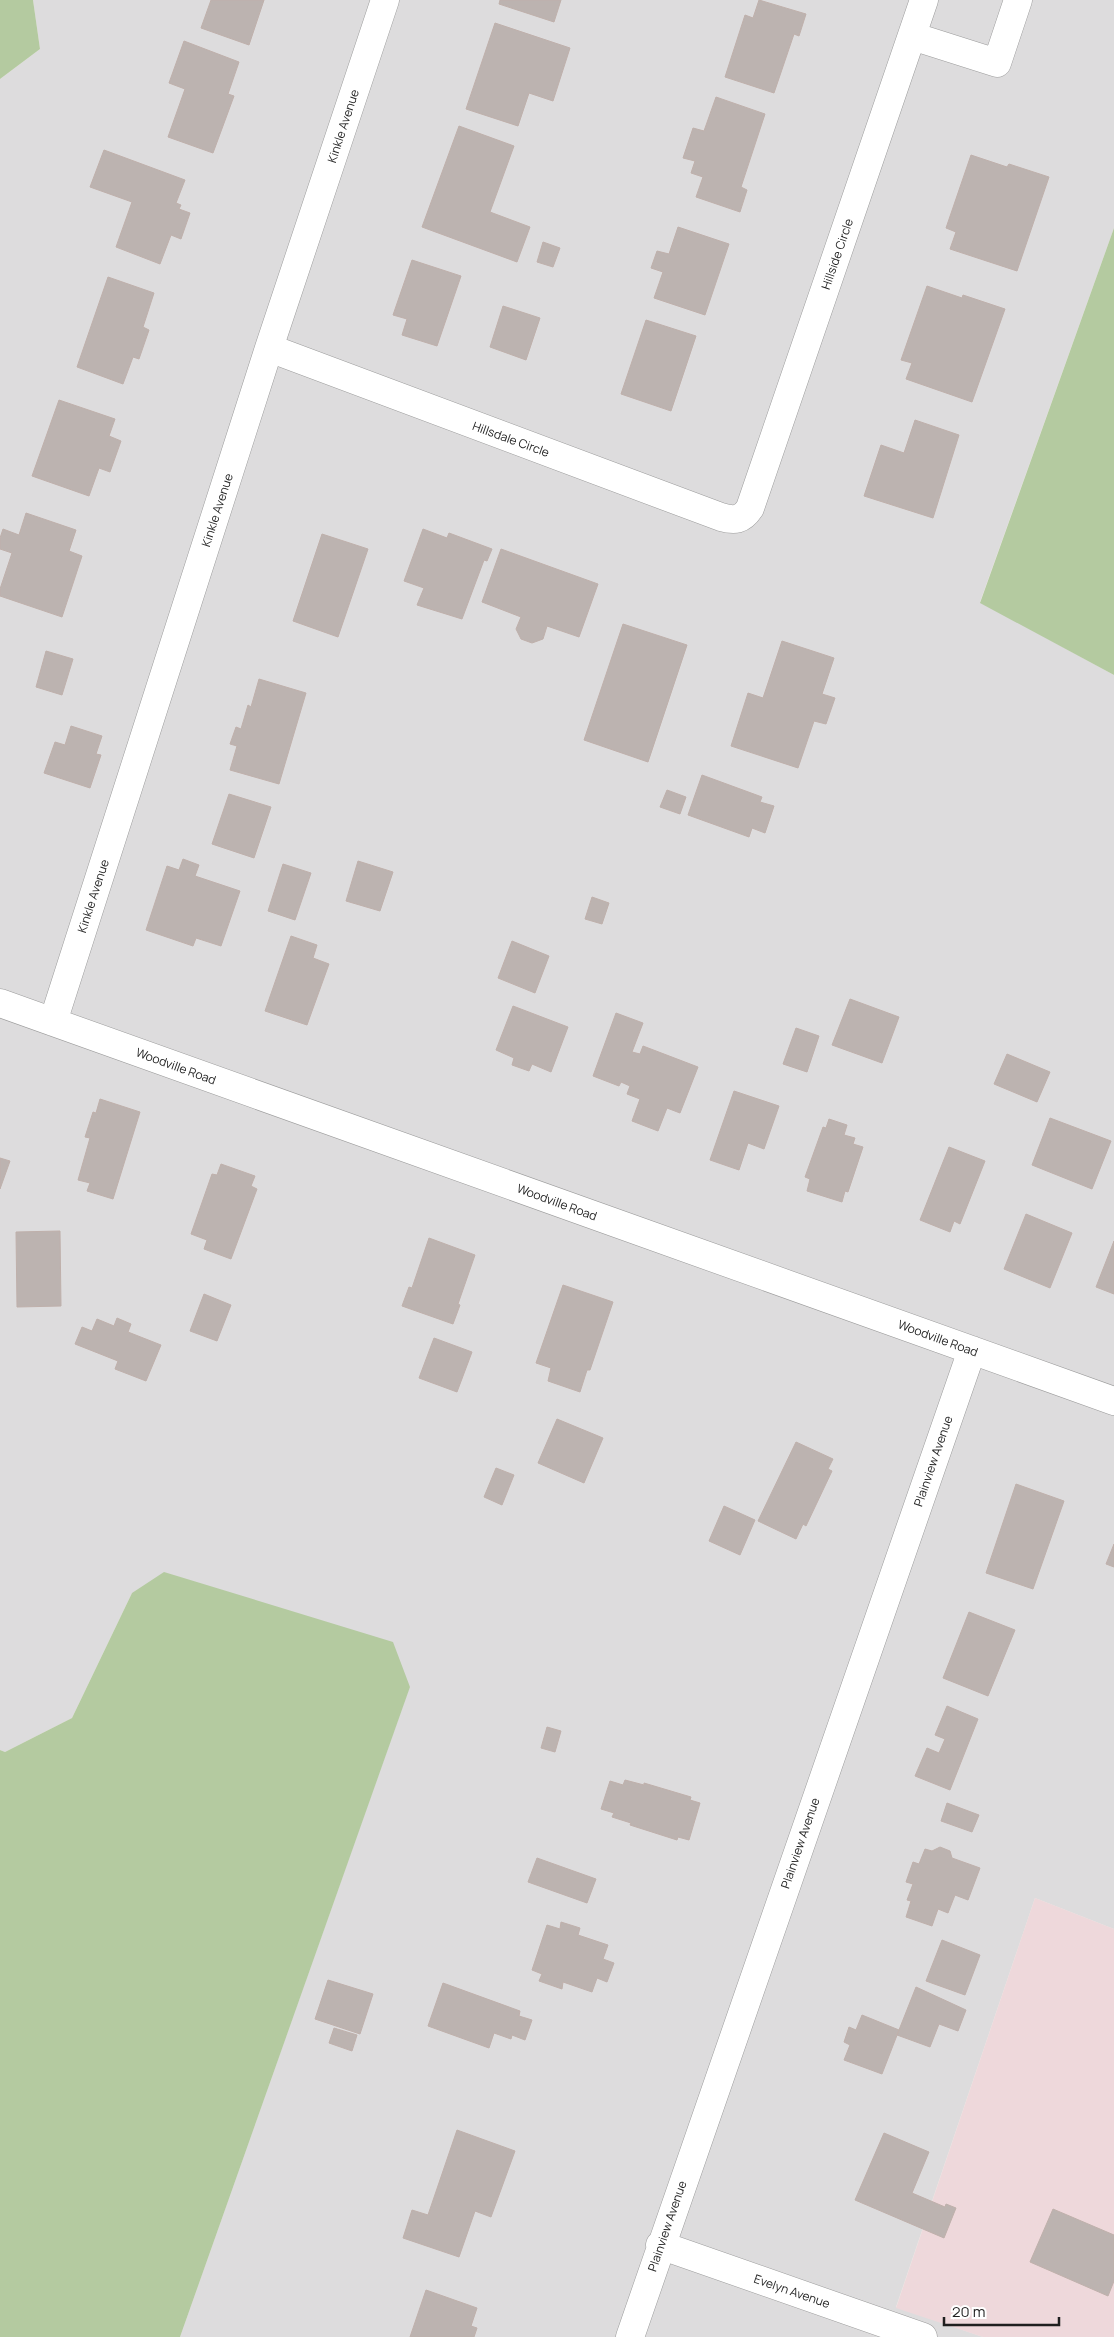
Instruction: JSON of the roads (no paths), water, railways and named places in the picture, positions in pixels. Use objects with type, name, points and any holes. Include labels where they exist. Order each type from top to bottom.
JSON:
[{"type":"street","name":"Kinkle Avenue","points":[[53,1022],[269,348],[385,0]]},
{"type":"street","name":"Hillside Circle","points":[[750,508],[924,0]]},
{"type":"street","points":[[912,36],[997,63],[1018,0]]},
{"type":"street","name":"Hillsdale Circle","points":[[269,348],[721,517],[734,520],[739,519],[744,517],[750,508]]},
{"type":"street","name":"Woodville Road","points":[[0,1003],[1114,1401]]},
{"type":"street","name":"Plainview Avenue","points":[[630,2337],[660,2245],[972,1350]]},
{"type":"street","name":"Evelyn Avenue","points":[[660,2245],[924,2337]]}]
